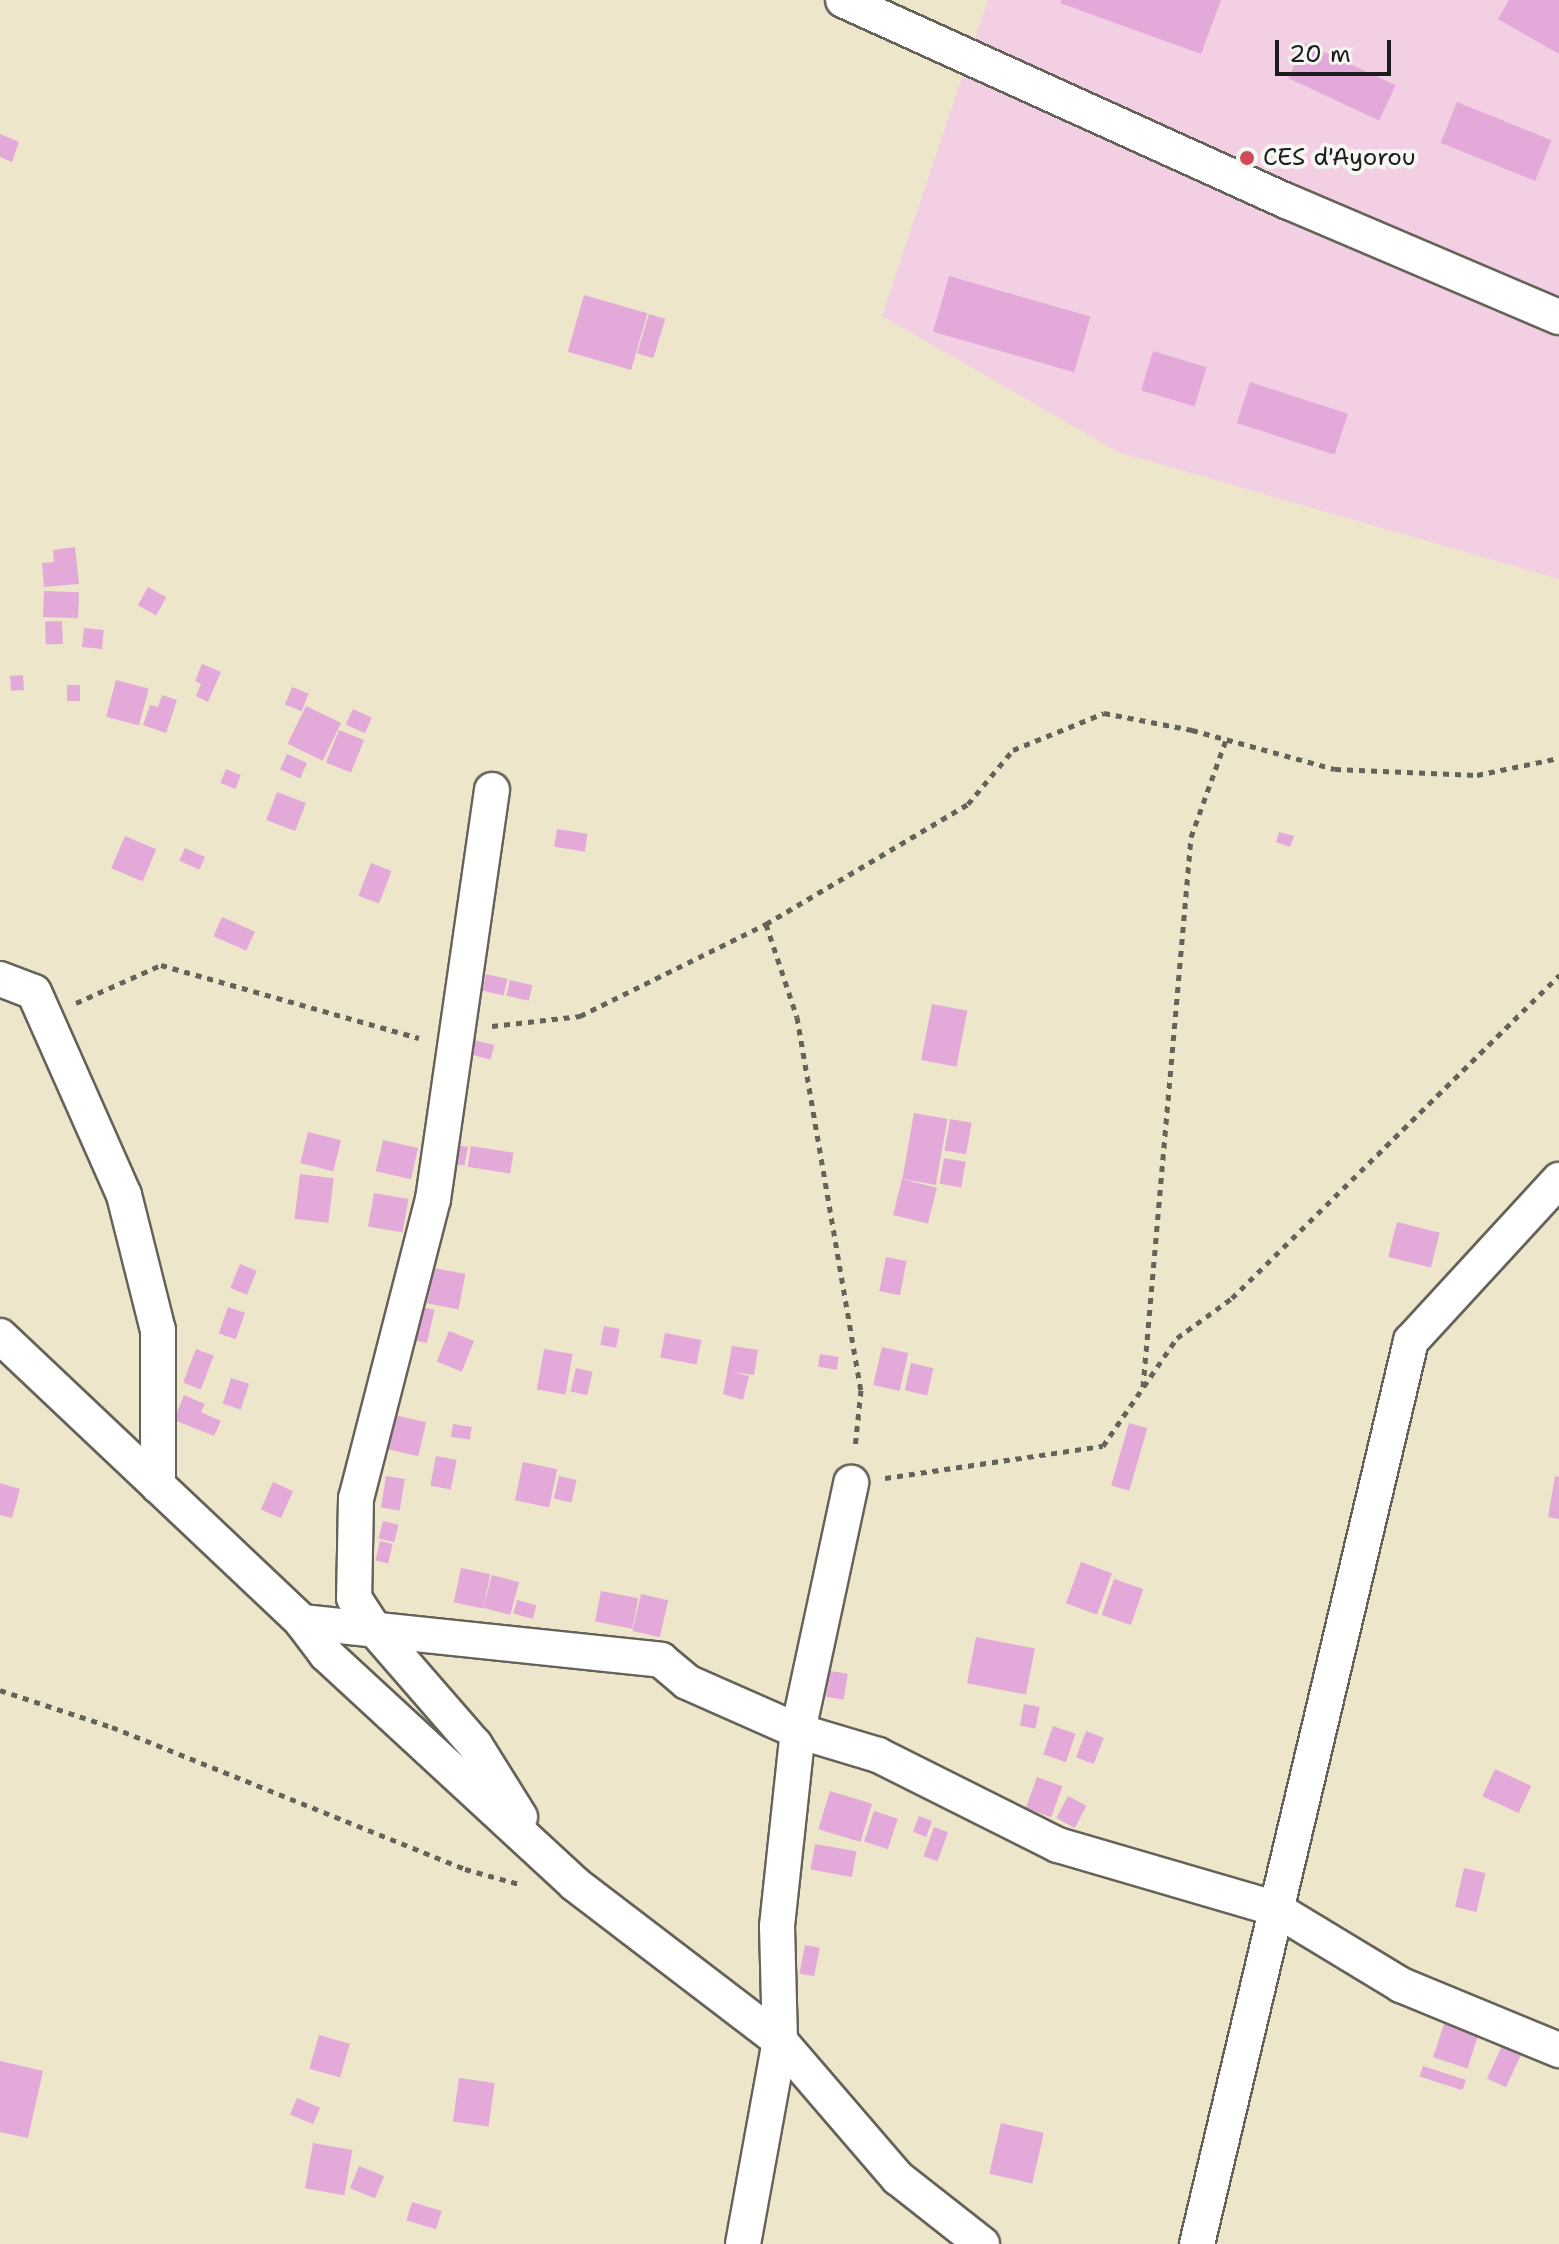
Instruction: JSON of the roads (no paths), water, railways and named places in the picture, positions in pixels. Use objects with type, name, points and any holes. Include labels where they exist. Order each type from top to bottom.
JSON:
[{"type":"street","points":[[843,0],[1289,202],[1559,317]]},
{"type":"street","points":[[492,790],[433,1199],[356,1498],[354,1598],[375,1630],[475,1745],[544,1855]]},
{"type":"street","points":[[0,979],[34,992],[124,1195],[158,1330],[158,1486]]},
{"type":"street","points":[[1197,2244],[1274,1908],[1411,1341],[1559,1180]]},
{"type":"street","points":[[0,1336],[302,1622],[326,1654],[575,1884],[780,2041],[898,2178],[982,2244]]},
{"type":"street","points":[[743,2244],[780,2041],[777,1926],[798,1731],[851,1483]]},
{"type":"street","points":[[302,1622],[661,1660],[687,1682],[798,1731],[878,1755],[1058,1845],[1274,1908],[1401,1985],[1559,2050]]},
{"type":"place","name":"CES d'Ayorou","points":[[1247,158]]}]
